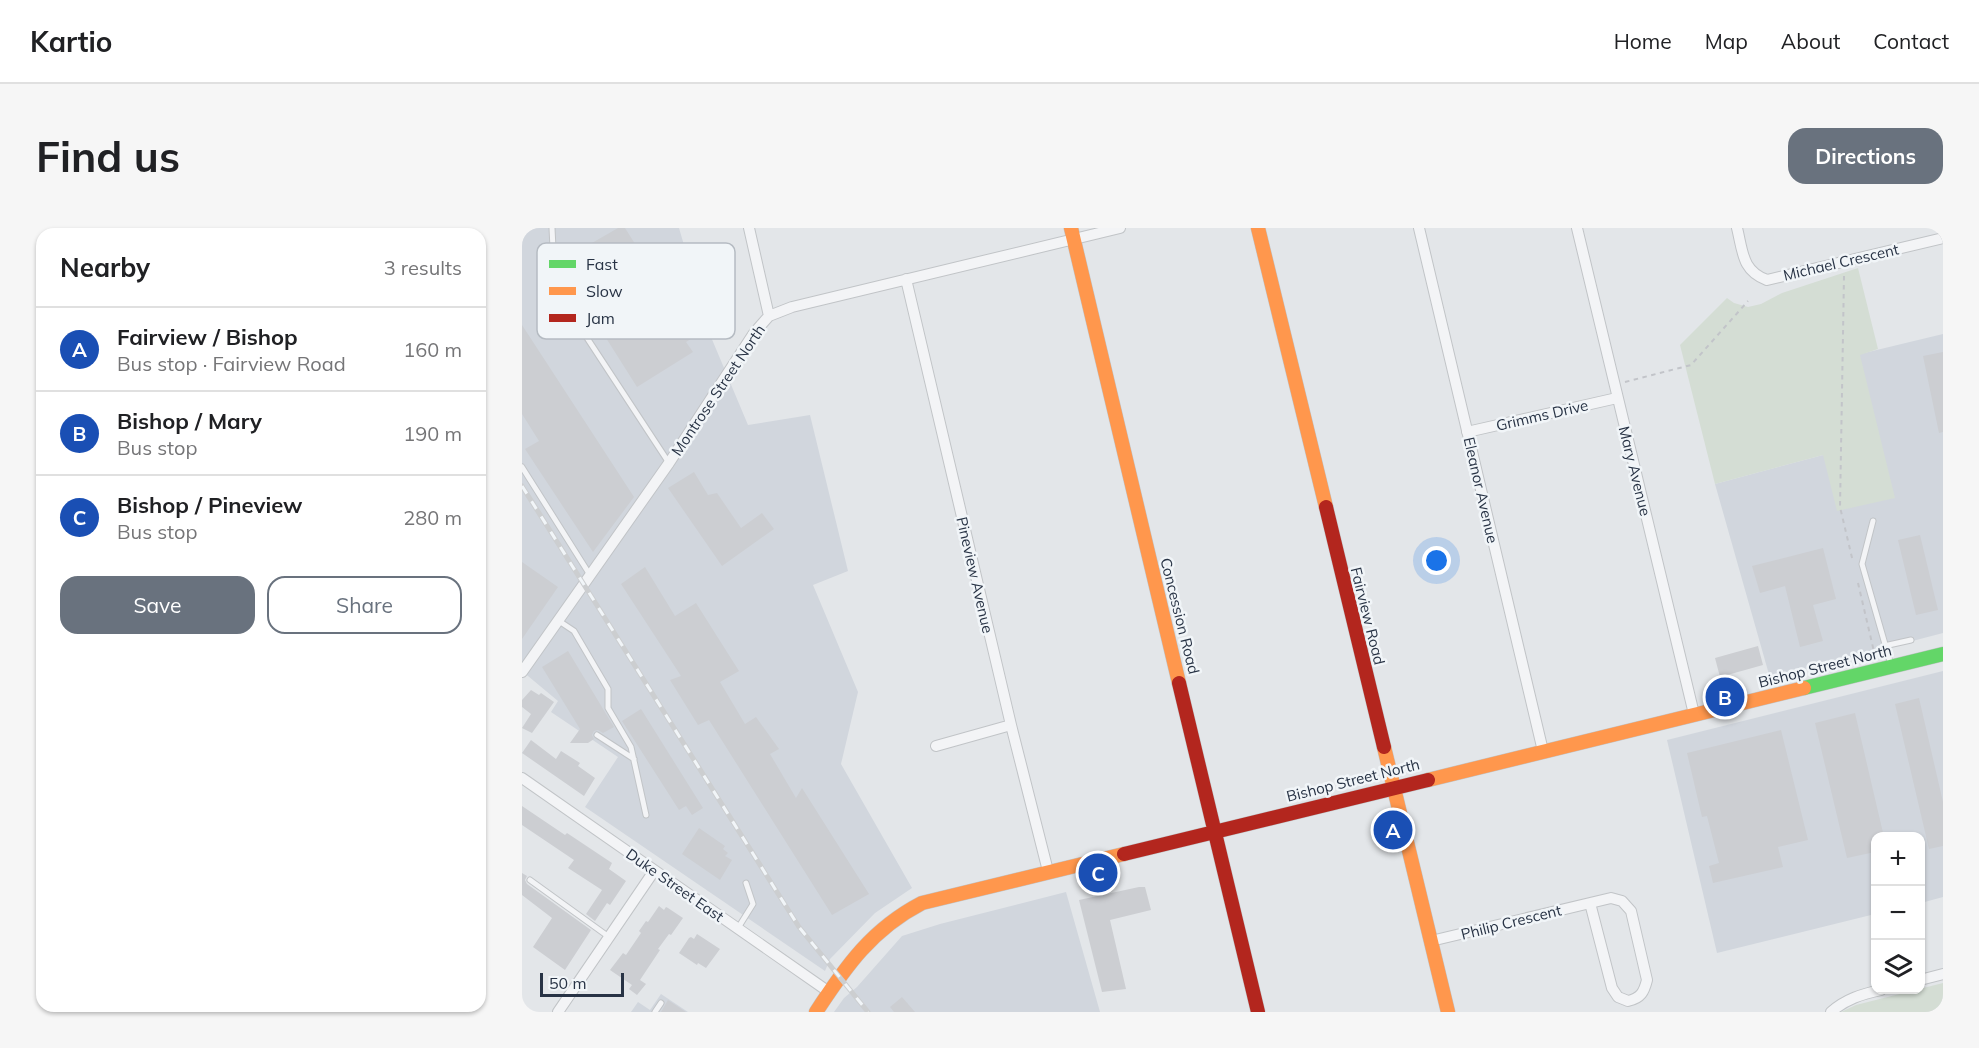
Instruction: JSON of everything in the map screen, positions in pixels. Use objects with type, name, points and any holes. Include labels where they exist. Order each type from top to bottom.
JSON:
[{"type":"main road","name":"Fairview Road","points":[[1258,228],[1448,1012]]},
{"type":"main road","name":"Concession Road","points":[[1073,234],[1105,377],[1258,1012]]},
{"type":"main road","name":"Bishop Street North","points":[[816,1012],[878,929],[909,908],[938,898],[1943,654]]},
{"type":"street","points":[[749,228],[769,316]]},
{"type":"street","name":"Montrose Street North","points":[[522,672],[669,463],[754,333],[769,316],[792,307],[1073,234],[1120,228]]},
{"type":"street","name":"Eleanor Avenue","points":[[1419,228],[1543,751]]},
{"type":"street","name":"Mary Avenue","points":[[1577,228],[1694,714]]},
{"type":"street","name":"Michael Crescent","points":[[1737,228],[1746,265],[1755,276],[1767,280],[1943,238]]},
{"type":"street","name":"Pineview Avenue","points":[[906,279],[1011,725],[1048,871]]},
{"type":"street","name":"Grimms Drive","points":[[1467,432],[1617,398]]},
{"type":"street","points":[[936,746],[1011,725]]},
{"type":"street","name":"Duke Street East","points":[[522,778],[829,992]]},
{"type":"street","points":[[558,1012],[654,871]]},
{"type":"street","name":"Philip Crescent","points":[[1431,941],[1590,903],[1611,898],[1622,901],[1631,911],[1647,980],[1645,990],[1639,998],[1628,1001],[1618,997],[1612,987],[1590,903]]},
{"type":"street","points":[[1925,979],[1943,974]]},
{"type":"street","points":[[1831,1012],[1844,1002],[1871,992]]},
{"type":"lane","points":[[552,228],[553,243]]},
{"type":"lane","points":[[588,339],[669,463]]},
{"type":"lane","points":[[522,467],[590,576]]},
{"type":"lane","points":[[1873,521],[1862,564],[1884,646],[1892,667]]},
{"type":"lane","points":[[559,621],[574,631],[608,689],[608,708],[631,747],[646,816]]},
{"type":"lane","points":[[1884,646],[1911,640]]},
{"type":"lane","points":[[597,735],[634,759]]},
{"type":"lane","points":[[530,880],[609,937]]},
{"type":"lane","points":[[738,928],[753,904],[746,883]]},
{"type":"lane","points":[[655,1012],[661,1003]]},
{"type":"path","points":[[1840,507],[1844,276]]},
{"type":"path","points":[[1614,385],[1691,365],[1748,302]]},
{"type":"shaded area","points":[[522,228],[679,228],[683,243],[537,243],[537,339],[712,339],[748,425],[810,415],[848,571],[813,585],[858,692],[841,764],[912,888],[875,913],[830,959],[825,971],[585,807],[618,757],[551,712],[558,701],[522,671]]},
{"type":"shaded area","points":[[1858,268],[1878,349],[1860,355],[1895,498],[1837,511],[1823,455],[1715,484],[1680,345],[1727,298],[1734,303],[1748,307],[1761,304],[1782,293]]},
{"type":"shaded area","points":[[1943,334],[1943,633],[1770,678],[1715,484],[1823,455],[1860,354]]},
{"type":"shaded area","points":[[1943,671],[1943,897],[1925,902],[1925,832],[1871,832],[1871,915],[1717,953],[1667,740]]},
{"type":"shaded area","points":[[1066,892],[1100,1012],[834,1012],[844,998],[857,987],[902,936]]},
{"type":"shaded area","points":[[1943,983],[1943,1012],[1841,1012],[1856,1005],[1900,994],[1925,994],[1925,988]]},
{"type":"shaded area","points":[[661,994],[688,1012],[631,1012],[638,1002],[650,1010]]},
{"type":"building","points":[[618,228],[625,228],[634,243],[592,243]]},
{"type":"building","points":[[522,325],[634,497],[593,552],[525,449],[539,441],[522,414]]},
{"type":"building","points":[[607,339],[691,339],[686,342],[693,352],[637,387]]},
{"type":"building","points":[[1943,352],[1943,432],[1939,433],[1923,356]]},
{"type":"building","points":[[694,472],[708,495],[717,493],[741,528],[762,513],[774,529],[722,566],[668,488]]},
{"type":"building","points":[[1920,535],[1938,610],[1916,615],[1898,540]]},
{"type":"building","points":[[1823,548],[1836,599],[1813,605],[1823,641],[1800,647],[1785,586],[1760,593],[1752,566]]},
{"type":"building","points":[[522,562],[558,587],[522,639]]},
{"type":"building","points":[[645,567],[675,616],[696,603],[739,671],[720,682],[745,724],[756,717],[779,749],[770,754],[796,798],[802,788],[869,894],[832,915],[709,720],[698,725],[670,680],[681,676],[621,584]]},
{"type":"building","points":[[1758,646],[1763,665],[1720,677],[1715,658]]},
{"type":"building","points":[[568,651],[614,727],[603,733],[598,730],[594,731],[592,735],[594,739],[588,743],[570,743],[580,729],[542,667]]},
{"type":"building","points":[[531,690],[539,695],[541,693],[554,702],[532,733],[522,728],[531,714],[522,707],[522,700]]},
{"type":"building","points":[[1919,698],[1943,802],[1943,846],[1929,849],[1895,704]]},
{"type":"building","points":[[641,709],[703,808],[692,815],[686,806],[679,810],[622,721]]},
{"type":"building","points":[[1855,713],[1883,832],[1871,832],[1871,853],[1847,858],[1815,723]]},
{"type":"building","points":[[1781,730],[1808,840],[1778,847],[1783,867],[1713,883],[1709,866],[1719,863],[1707,816],[1702,817],[1687,753]]},
{"type":"building","points":[[531,740],[556,759],[561,751],[580,763],[578,766],[595,778],[584,796],[522,753]]},
{"type":"building","points":[[522,806],[612,863],[609,869],[626,881],[610,905],[607,903],[595,921],[586,914],[602,890],[568,868],[574,860],[522,825]]},
{"type":"building","points":[[699,828],[725,846],[723,849],[728,853],[725,856],[732,860],[720,880],[682,854]]},
{"type":"building","points":[[522,873],[527,876],[525,880],[527,884],[591,930],[565,970],[533,947],[552,918],[522,895]]},
{"type":"building","points":[[1145,887],[1151,910],[1110,920],[1126,989],[1102,992],[1079,900]]},
{"type":"building","points":[[659,906],[664,910],[668,908],[683,918],[658,949],[660,950],[640,980],[646,984],[637,995],[629,989],[632,985],[610,970],[623,953],[626,955],[641,933],[639,931]]},
{"type":"building","points":[[697,934],[720,949],[706,968],[679,953],[689,938],[694,939]]},
{"type":"building","points":[[902,997],[915,1012],[894,1012],[890,1007]]},
{"type":"building","points":[[668,1000],[686,1012],[661,1012]]},
{"type":"railway","points":[[522,486],[799,927],[868,1012]]},
{"type":"traffic: fast","points":[[1804,688],[1943,654]]},
{"type":"traffic: slow","points":[[1071,228],[1179,683]]},
{"type":"traffic: slow","points":[[1258,228],[1326,507]]},
{"type":"traffic: slow","points":[[1428,780],[1804,688]]},
{"type":"traffic: slow","points":[[1384,747],[1448,1012]]},
{"type":"traffic: slow","points":[[816,1012],[838,979],[874,937],[904,913],[922,903],[1124,854]]},
{"type":"traffic: jam","points":[[1326,507],[1384,747]]},
{"type":"traffic: jam","points":[[1179,683],[1258,1012]]},
{"type":"traffic: jam","points":[[1124,854],[1428,780]]},
{"type":"place","name":"Bishop / Mary","points":[[1725,697]]},
{"type":"place","name":"Fairview / Bishop","points":[[1393,830]]},
{"type":"place","name":"Bishop / Pineview","points":[[1098,873]]}]
